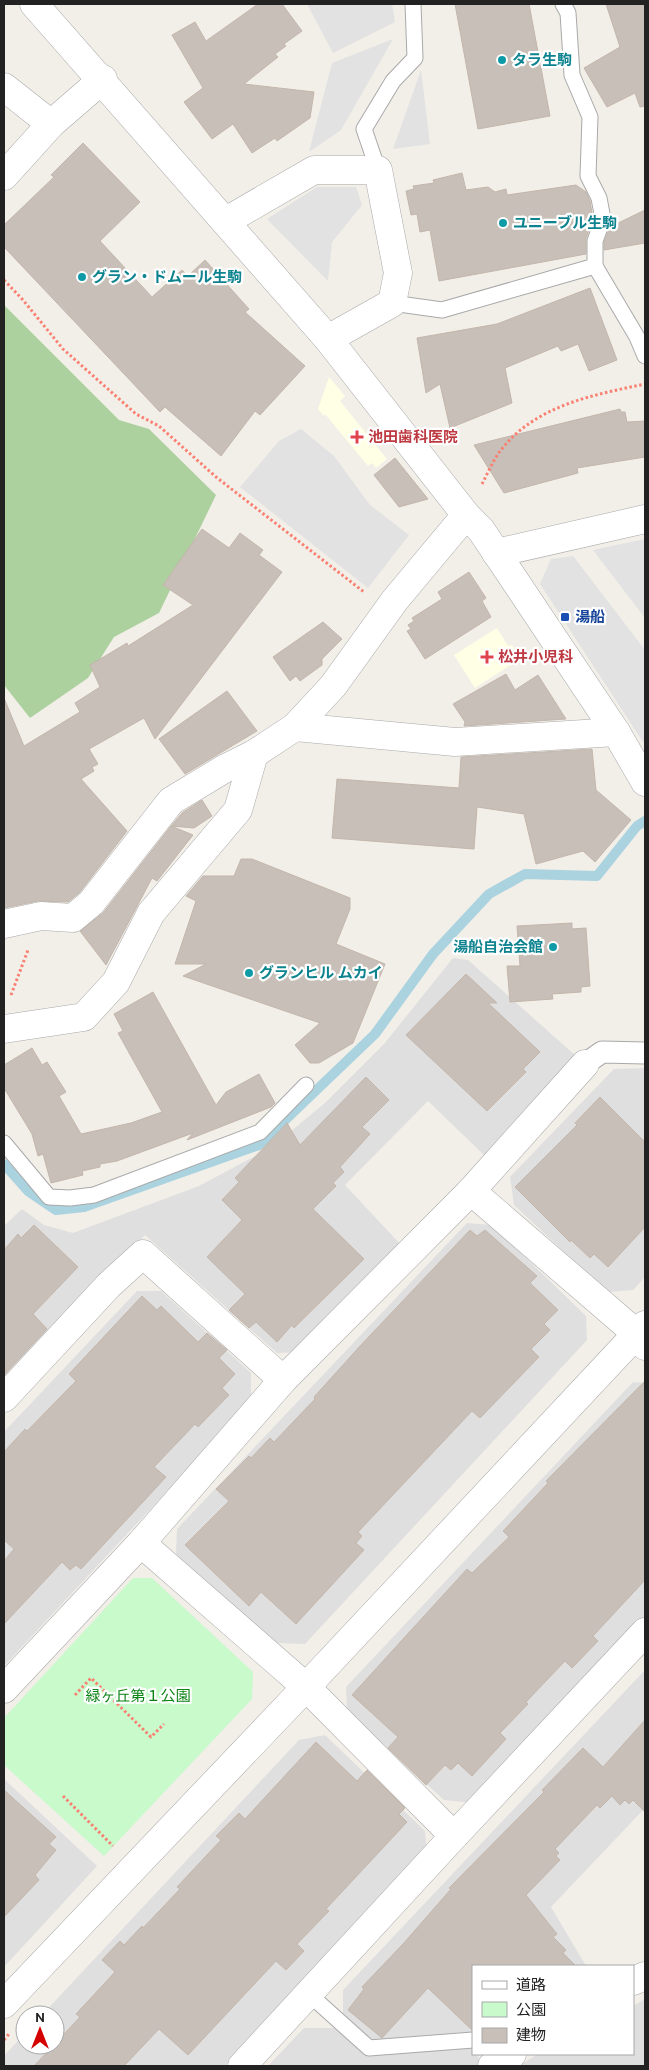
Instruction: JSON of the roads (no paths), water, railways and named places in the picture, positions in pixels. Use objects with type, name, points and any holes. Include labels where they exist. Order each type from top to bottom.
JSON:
[{"type":"street","points":[[34,4],[103,79],[328,339],[466,515],[481,530],[642,768]]},
{"type":"street","points":[[4,176],[51,124],[103,79]]},
{"type":"street","points":[[4,87],[51,124]]},
{"type":"street","points":[[226,221],[314,170],[378,170],[398,273],[392,303],[328,339]]},
{"type":"street","points":[[4,924],[41,916],[73,918],[91,903],[171,801],[224,769],[254,754],[296,727],[333,686],[388,611],[466,515]]},
{"type":"street","points":[[496,553],[645,519]]},
{"type":"street","points":[[296,727],[455,742],[616,732]]},
{"type":"street","points":[[4,1029],[84,1017],[116,982],[151,913],[238,810],[254,754]]},
{"type":"street","points":[[4,1689],[141,1543],[282,1380],[471,1191],[585,1064],[602,1052],[645,1053]]},
{"type":"street","points":[[4,2004],[642,1335],[471,1191]]},
{"type":"street","points":[[4,1398],[109,1285],[142,1254],[282,1380]]},
{"type":"street","points":[[141,1543],[306,1687],[454,1836]]},
{"type":"street","points":[[242,2066],[645,1632]]},
{"type":"street","points":[[492,2066],[510,2055]]},
{"type":"lane","points":[[378,170],[364,129],[392,80],[415,58],[413,4]]},
{"type":"lane","points":[[563,4],[568,13],[572,76],[590,117],[588,176],[599,198],[603,219],[595,240],[595,266],[641,333],[645,356]]},
{"type":"lane","points":[[392,303],[442,310],[595,266]]},
{"type":"lane","points":[[4,1143],[49,1197],[70,1198],[94,1195],[260,1132],[306,1085]]},
{"type":"lane","points":[[309,1994],[369,2048],[472,2040]]},
{"type":"waterway","points":[[4,1164],[28,1191],[56,1210],[84,1207],[259,1145],[375,1034],[433,954],[489,894],[525,874],[597,876],[637,826],[645,821]]},
{"type":"place","name":"タラ生駒","points":[[502,60]]},
{"type":"place","name":"ユニーブル生駒","points":[[503,223]]},
{"type":"place","name":"グラン・ドムール生駒","points":[[82,277]]},
{"type":"place","name":"池田歯科医院","points":[[357,437]]},
{"type":"place","name":"湯船","points":[[565,617]]},
{"type":"place","name":"松井小児科","points":[[487,657]]},
{"type":"place","name":"湯船自治会館","points":[[553,947]]},
{"type":"place","name":"グランヒル ムカイ","points":[[249,973]]},
{"type":"park label","name":"緑ヶ丘第１公園","points":[[138,1696]]}]
